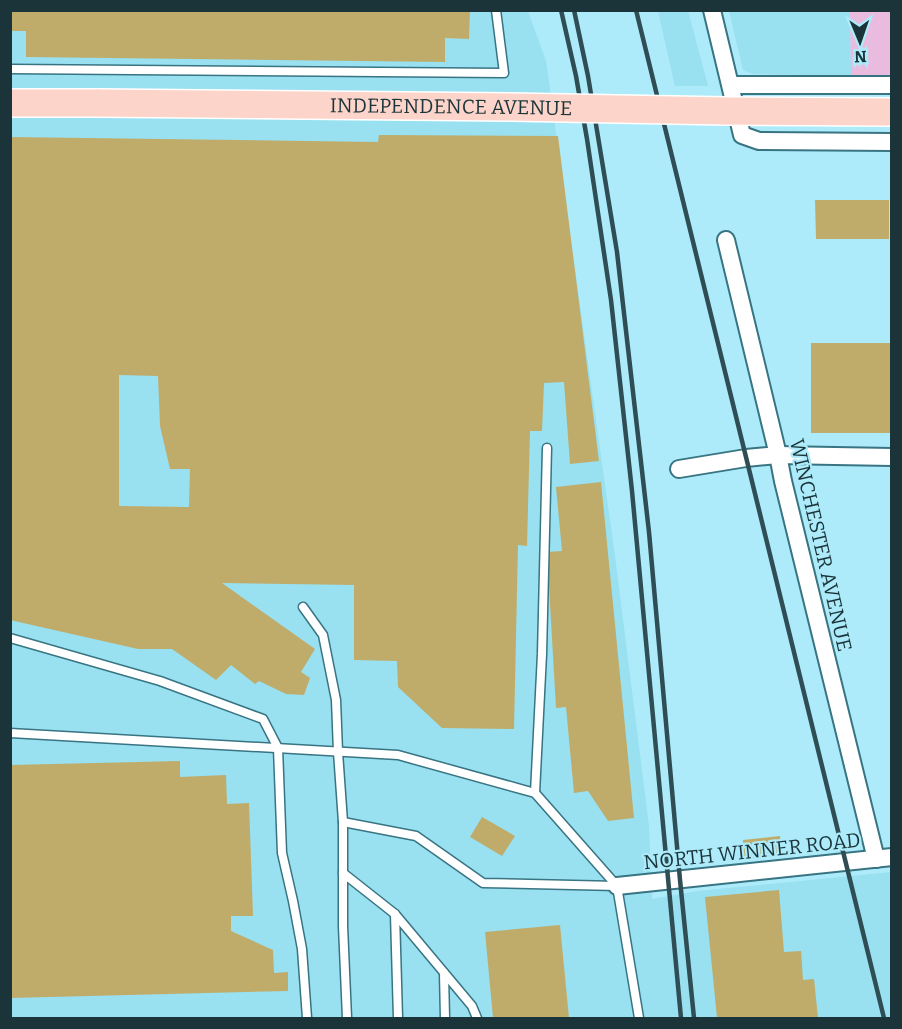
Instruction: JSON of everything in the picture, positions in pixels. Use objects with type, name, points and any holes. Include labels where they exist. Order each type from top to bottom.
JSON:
[{"type":"main road","name":"INDEPENDENCE AVENUE","points":[[10,103],[499,106],[891,112]]},
{"type":"street","points":[[712,10],[742,135],[759,141],[891,142]]},
{"type":"street","points":[[731,85],[891,85]]},
{"type":"street","name":"WINCHESTER AVENUE","points":[[726,240],[783,481],[884,858]]},
{"type":"street","points":[[679,469],[778,455],[891,457]]},
{"type":"street","name":"NORTH WINNER ROAD","points":[[617,886],[884,858]]},
{"type":"lane","points":[[10,69],[504,73],[496,10]]},
{"type":"lane","points":[[536,793],[547,448]]},
{"type":"lane","points":[[303,607],[323,635],[336,700],[343,822],[343,926],[347,1018]]},
{"type":"lane","points":[[10,638],[160,681],[263,719],[278,748],[282,853],[302,949],[307,1018]]},
{"type":"lane","points":[[10,733],[398,755],[536,793],[617,886],[639,1018]]},
{"type":"lane","points":[[343,822],[416,836],[483,882],[617,886]]},
{"type":"lane","points":[[343,873],[395,914],[472,1006],[477,1018]]},
{"type":"lane","points":[[395,914],[398,1018]]},
{"type":"lane","points":[[444,973],[445,1018]]},
{"type":"shaded area","points":[[10,11],[528,11],[546,61],[615,556],[649,826],[652,899],[698,891],[891,872],[891,1018],[11,1018]]},
{"type":"shaded area","points":[[658,11],[688,11],[708,86],[675,86]]},
{"type":"shaded area","points":[[729,11],[850,11],[851,76],[753,74],[743,70]]},
{"type":"shaded area","points":[[850,11],[891,11],[891,77],[851,76]]},
{"type":"building","points":[[10,10],[470,10],[469,39],[445,38],[445,62],[26,57],[26,31],[10,31]]},
{"type":"building","points":[[379,135],[558,136],[599,461],[570,464],[564,382],[544,383],[542,431],[530,431],[527,546],[518,545],[514,729],[442,728],[398,687],[397,661],[354,660],[354,585],[222,583],[315,649],[301,672],[310,678],[304,695],[286,694],[259,681],[255,684],[231,665],[216,680],[172,649],[138,649],[10,620],[10,137],[378,142]],"holes":[[[119,375],[158,376],[160,426],[170,469],[190,469],[189,507],[119,506]]]},
{"type":"building","points":[[815,200],[889,200],[889,239],[816,239]]},
{"type":"building","points":[[811,343],[892,343],[892,433],[811,433]]},
{"type":"building","points":[[601,482],[634,818],[608,821],[588,791],[574,793],[566,707],[556,708],[547,552],[562,551],[556,487]]},
{"type":"building","points":[[180,761],[180,777],[226,775],[227,804],[249,803],[253,916],[231,916],[231,931],[273,950],[274,973],[288,972],[288,991],[10,998],[10,765]]},
{"type":"building","points":[[482,817],[515,836],[502,856],[470,837]]},
{"type":"building","points":[[780,836],[782,855],[744,859],[743,840]]},
{"type":"building","points":[[779,890],[784,952],[801,951],[803,980],[814,979],[818,1018],[717,1018],[705,897]]},
{"type":"building","points":[[560,925],[569,1018],[493,1018],[485,932]]},
{"type":"railway","points":[[561,10],[587,139],[611,300],[632,491],[681,1018]]},
{"type":"railway","points":[[574,10],[588,76],[617,252],[649,532],[694,1018]]},
{"type":"railway","points":[[636,10],[884,1018]]}]
